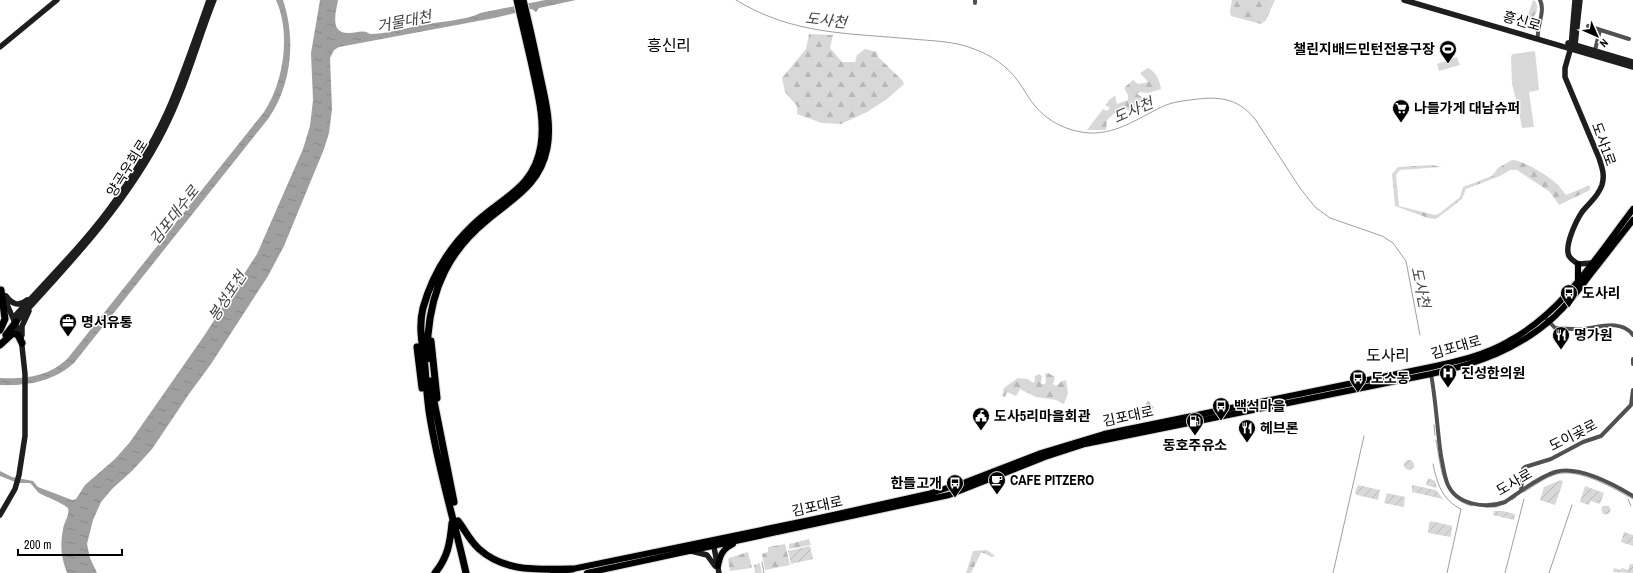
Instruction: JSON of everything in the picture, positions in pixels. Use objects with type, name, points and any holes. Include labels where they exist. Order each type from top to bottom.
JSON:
[{"type":"highway","points":[[433,412],[428,362],[428,334],[436,290],[447,266],[466,240],[485,221],[517,198],[534,180],[543,163],[547,149],[549,134],[548,114],[525,21],[517,0]]},
{"type":"highway","points":[[466,573],[433,412],[420,331],[421,317],[427,295],[436,272],[444,259],[472,225],[520,188],[534,170],[542,143],[540,100],[525,21],[523,0]]},
{"type":"highway","points":[[0,288],[5,319],[0,330]]},
{"type":"highway","points":[[0,335],[15,320]]},
{"type":"highway","points":[[0,344],[15,320]]},
{"type":"highway","points":[[0,344],[13,333],[18,335],[22,340]]},
{"type":"highway","points":[[456,519],[479,549],[502,564],[521,568],[572,569]]},
{"type":"highway","points":[[435,573],[444,563],[450,546],[456,519]]},
{"type":"highway","points":[[456,519],[470,573]]},
{"type":"main road","points":[[0,47],[57,0]]},
{"type":"main road","name":"양곡우회로","points":[[15,320],[37,291],[75,249],[116,199],[146,152],[171,103],[209,0]]},
{"type":"main road","name":"양곡우회로","points":[[15,320],[34,303],[115,210],[153,150],[177,102],[214,0]]},
{"type":"main road","name":"흥신로","points":[[1404,0],[1538,37],[1595,50],[1633,62]]},
{"type":"main road","name":"흥신로","points":[[1419,0],[1538,37]]},
{"type":"main road","points":[[1572,45],[1575,0]]},
{"type":"main road","points":[[1572,45],[1580,0]]},
{"type":"main road","name":"흥신로","points":[[1572,45],[1633,62]]},
{"type":"main road","name":"도사1로","points":[[1572,45],[1565,68],[1565,77],[1599,158],[1603,174],[1599,192],[1579,217],[1570,240],[1568,253],[1572,260],[1578,264]]},
{"type":"main road","name":"김포대로","points":[[553,573],[712,543],[940,491],[1041,453],[1104,434],[1461,360],[1504,344],[1521,334],[1544,316],[1561,300],[1578,280],[1632,210]]},
{"type":"main road","name":"김포대로","points":[[588,573],[691,551],[712,543],[742,540],[948,495],[1045,457],[1085,444],[1464,366],[1493,356],[1519,343],[1549,321],[1569,301],[1633,220]]},
{"type":"main road","points":[[1578,280],[1578,264],[1592,263]]},
{"type":"main road","points":[[0,288],[14,304],[23,303],[37,291]]},
{"type":"main road","points":[[0,288],[15,320],[22,340]]},
{"type":"main road","points":[[0,515],[16,486],[19,475],[25,436],[25,376],[22,326],[34,303]]},
{"type":"main road","points":[[717,570],[720,556],[724,550],[742,540]]},
{"type":"main road","points":[[712,543],[717,570]]},
{"type":"main road","points":[[691,551],[707,555],[717,570]]},
{"type":"street","points":[[1538,37],[1541,8],[1540,0]]},
{"type":"street","points":[[1588,26],[1629,39]]},
{"type":"street","points":[[1595,50],[1600,30]]},
{"type":"street","points":[[1544,316],[1555,328],[1580,329],[1618,326],[1630,331],[1633,335]]},
{"type":"street","points":[[1633,359],[1633,364]]},
{"type":"street","name":"도사로","points":[[1431,374],[1438,437],[1446,480],[1450,489],[1463,500],[1484,505],[1498,504],[1551,474],[1563,471],[1598,478],[1633,496]]},
{"type":"street","name":"도이곶로","points":[[1521,491],[1523,469],[1525,467],[1552,459],[1583,442],[1602,435],[1631,405],[1633,390]]},
{"type":"green space","points":[[1232,0],[1275,0],[1266,20],[1261,24],[1231,16],[1230,11]]},
{"type":"green space","points":[[1533,0],[1536,2],[1537,10],[1535,15],[1528,20],[1527,18]]},
{"type":"green space","points":[[809,34],[833,35],[830,48],[842,62],[855,62],[857,55],[865,49],[877,52],[878,57],[902,80],[904,84],[887,99],[867,112],[841,124],[822,123],[797,114],[797,106],[785,92],[782,78],[806,49]]},
{"type":"green space","points":[[1535,51],[1539,90],[1529,92],[1534,127],[1522,128],[1512,84],[1511,56],[1513,54]]},
{"type":"green space","name":"챌린지배드민턴전용구장","points":[[1457,57],[1460,65],[1439,71],[1437,64]]},
{"type":"green space","points":[[1148,68],[1157,77],[1161,89],[1148,93],[1139,92],[1137,94],[1142,97],[1142,102],[1130,111],[1124,108],[1119,109],[1107,120],[1106,130],[1087,130],[1103,109],[1107,111],[1110,108],[1106,105],[1109,100],[1115,96],[1117,104],[1128,100],[1128,95],[1124,88],[1133,80],[1138,84],[1148,82],[1140,73]]},
{"type":"green space","points":[[1512,160],[1522,162],[1541,172],[1557,184],[1566,195],[1588,186],[1590,187],[1590,190],[1559,205],[1550,192],[1517,170],[1510,170],[1500,176],[1466,189],[1462,199],[1436,219],[1428,218],[1395,206],[1392,174],[1398,167],[1431,165],[1442,167],[1400,170],[1396,175],[1399,206],[1435,215],[1440,213],[1460,197],[1463,187],[1492,176],[1498,168]]},
{"type":"green space","points":[[1048,373],[1055,377],[1053,384],[1056,386],[1062,381],[1066,380],[1068,393],[1064,404],[1056,400],[1036,397],[1020,389],[1016,396],[1007,392],[1005,397],[1002,396],[1004,388],[1018,378],[1028,379],[1033,383],[1035,381],[1035,376],[1039,374],[1042,376],[1041,384],[1045,384],[1045,374]]},
{"type":"green space","points":[[1148,400],[1154,408],[1123,416],[1124,411],[1146,406]]},
{"type":"green space","points":[[1407,460],[1411,460],[1413,461],[1413,469],[1407,470],[1404,467],[1404,463]]},
{"type":"green space","points":[[1428,478],[1435,481],[1437,488],[1426,485]]},
{"type":"green space","points":[[1561,480],[1563,482],[1555,505],[1540,500],[1544,487]]},
{"type":"green space","points":[[1358,485],[1380,490],[1378,500],[1357,495],[1355,493]]},
{"type":"green space","points":[[1412,485],[1436,490],[1443,499],[1412,492]]},
{"type":"green space","points":[[1585,486],[1604,493],[1600,504],[1591,501],[1589,505],[1580,502]]},
{"type":"green space","points":[[1387,493],[1405,497],[1404,506],[1384,503]]},
{"type":"green space","points":[[1604,506],[1608,506],[1610,510],[1608,514],[1604,514],[1602,512],[1602,508]]},
{"type":"green space","points":[[1494,511],[1503,511],[1515,514],[1514,520],[1493,515]]},
{"type":"green space","points":[[1431,521],[1452,526],[1451,537],[1428,533],[1429,523]]},
{"type":"green space","points":[[1624,532],[1633,535],[1633,546],[1621,542]]},
{"type":"green space","points":[[809,539],[811,545],[789,549],[789,544]]},
{"type":"green space","points":[[785,544],[790,565],[765,570],[762,554],[768,552],[768,547]]},
{"type":"green space","points":[[810,546],[813,559],[791,564],[788,551]]},
{"type":"green space","points":[[987,550],[995,556],[991,557],[981,553],[971,573],[966,573],[973,551]]},
{"type":"green space","points":[[748,552],[752,568],[730,571],[729,558]]},
{"type":"green space","points":[[760,563],[762,573],[755,573],[754,565]]},
{"type":"green space","points":[[1630,564],[1633,564],[1633,573],[1613,572],[1614,568],[1628,570]]},
{"type":"water","points":[[276,0],[283,0],[287,15],[290,30],[289,61],[287,77],[282,92],[268,119],[74,363],[57,375],[39,382],[20,385],[0,385],[0,378],[36,376],[53,369],[68,358],[264,112],[271,100],[281,72],[283,57],[283,27],[281,13]]},
{"type":"water","points":[[320,0],[338,0],[335,21],[339,30],[349,33],[362,31],[370,34],[376,34],[460,19],[480,13],[545,0],[576,0],[539,8],[536,12],[532,9],[494,18],[339,47],[334,50],[330,58],[332,109],[329,133],[324,149],[284,246],[268,276],[211,364],[152,449],[101,502],[93,520],[87,544],[90,558],[97,573],[67,573],[63,562],[61,546],[68,508],[61,503],[39,493],[30,483],[18,483],[0,476],[0,471],[12,477],[33,481],[38,487],[72,500],[76,499],[85,485],[115,459],[130,442],[204,336],[257,254],[303,149],[310,126],[313,100],[311,53]]},
{"type":"waterway","name":"도사천","points":[[736,0],[779,20],[800,26],[843,33],[943,42],[967,46],[986,54],[1004,66],[1018,81],[1040,112],[1060,125],[1074,131],[1090,133],[1111,131],[1130,124],[1166,105],[1178,102],[1209,98],[1218,98],[1234,102],[1241,106],[1255,119],[1300,188],[1315,207],[1330,218],[1382,236],[1393,243],[1406,261],[1420,335]]},
{"type":"waterway","points":[[1434,425],[1435,435]]},
{"type":"waterway","points":[[1333,573],[1364,436]]},
{"type":"waterway","points":[[1436,440],[1441,470],[1448,488],[1454,496],[1462,502],[1472,506]]},
{"type":"waterway","points":[[1433,464],[1436,478],[1441,490],[1449,501],[1461,509],[1447,573]]},
{"type":"waterway","points":[[1524,492],[1548,477],[1566,473],[1586,476],[1633,499]]},
{"type":"waterway","points":[[1512,500],[1516,497]]},
{"type":"waterway","points":[[1505,573],[1524,499]]},
{"type":"waterway","points":[[1628,499],[1631,506]]},
{"type":"waterway","points":[[1485,507],[1496,507],[1504,504]]},
{"type":"waterway","points":[[1549,573],[1572,505]]},
{"type":"waterway","points":[[762,562],[764,573]]},
{"type":"place","name":"챌린지배드민턴전용구장","points":[[1448,64]]},
{"type":"place","name":"나들가게 대남슈퍼","points":[[1401,123]]},
{"type":"place","name":"도사리","points":[[1569,308]]},
{"type":"place","name":"명서유통","points":[[68,337]]},
{"type":"place","name":"명가원","points":[[1561,350]]},
{"type":"place","name":"진성한의원","points":[[1448,388]]},
{"type":"place","name":"도소동","points":[[1358,393]]},
{"type":"place","name":"백석마을","points":[[1221,421]]},
{"type":"place","name":"도사5리마을회관","points":[[981,431]]},
{"type":"place","name":"동호주유소","points":[[1195,436]]},
{"type":"place","name":"헤브론","points":[[1247,443]]},
{"type":"place","name":"CAFE PITZERO","points":[[997,495]]},
{"type":"place","name":"한들고개","points":[[955,498]]},
{"type":"district","name":"흥신리","points":[[669,45]]},
{"type":"district","name":"도사리","points":[[1388,355]]},
{"type":"water label","name":"거물대천","points":[[404,21]]},
{"type":"water label","name":"김포대수로","points":[[174,215]]},
{"type":"water label","name":"봉성포천","points":[[227,296]]}]
